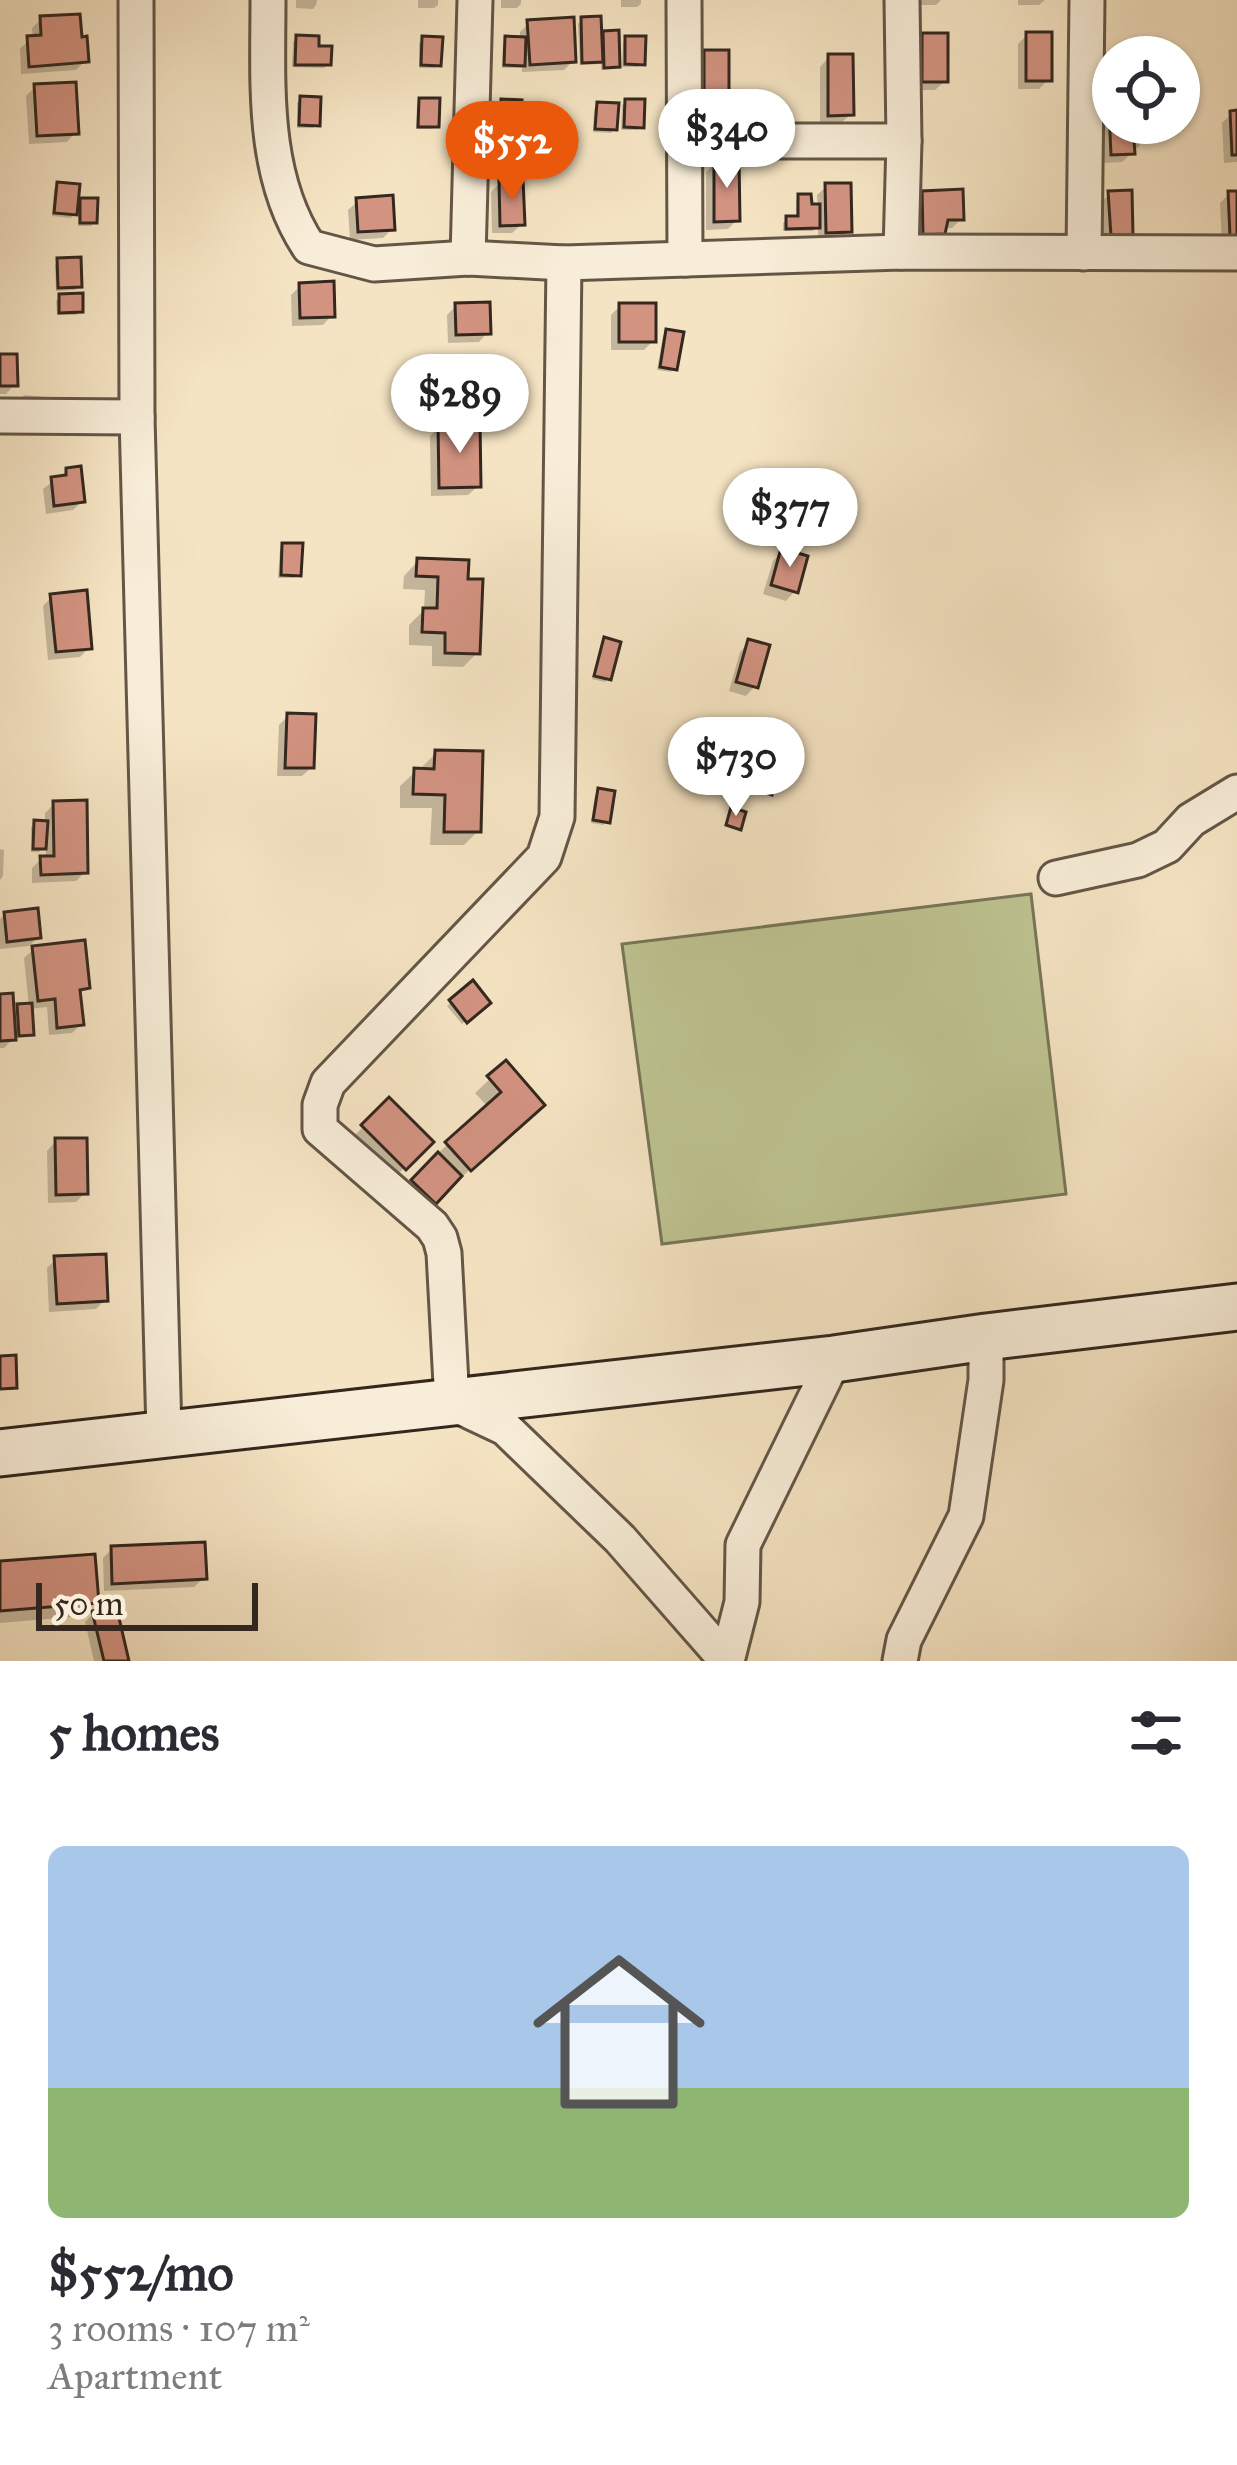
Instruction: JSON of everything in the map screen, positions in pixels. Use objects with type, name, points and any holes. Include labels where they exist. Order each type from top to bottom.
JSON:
[{"type":"street","points":[[136,0],[137,418],[164,1433]]},
{"type":"street","points":[[268,0],[268,102],[278,181],[296,228],[309,247],[374,264],[468,258],[564,263],[901,252],[1237,254]]},
{"type":"street","points":[[468,258],[475,0]]},
{"type":"street","points":[[685,0],[685,259]]},
{"type":"street","points":[[901,252],[902,0]]},
{"type":"street","points":[[1084,254],[1087,0]]},
{"type":"street","points":[[683,141],[904,141]]},
{"type":"street","points":[[452,1402],[440,1238],[320,1129],[320,1105],[328,1083],[544,857],[556,817],[564,263]]},
{"type":"street","points":[[0,416],[137,418]]},
{"type":"street","points":[[1056,878],[1138,860],[1167,846],[1191,820],[1237,792]]},
{"type":"street","points":[[0,1453],[834,1359],[1237,1307]]},
{"type":"street","points":[[900,1661],[904,1640],[966,1516],[986,1380],[986,1337]]},
{"type":"street","points":[[727,1661],[742,1601],[742,1546],[834,1359]]},
{"type":"street","points":[[452,1402],[505,1428],[620,1539],[727,1661]]},
{"type":"green space","points":[[1031,894],[1066,1194],[662,1244],[622,944]]},
{"type":"building","points":[[80,14],[89,62],[29,67],[27,36],[41,35],[40,16]]},
{"type":"building","points":[[601,16],[603,62],[582,63],[581,17]]},
{"type":"building","points":[[574,17],[576,62],[530,65],[527,20]]},
{"type":"building","points":[[619,30],[620,67],[604,68],[603,31]]},
{"type":"building","points":[[1026,32],[1052,32],[1052,81],[1026,81]]},
{"type":"building","points":[[922,33],[948,33],[948,82],[922,82]]},
{"type":"building","points":[[296,35],[319,36],[319,46],[332,46],[331,65],[295,65]]},
{"type":"building","points":[[422,36],[443,37],[441,66],[421,65]]},
{"type":"building","points":[[505,36],[526,37],[525,66],[504,65]]},
{"type":"building","points":[[625,36],[646,36],[645,65],[625,64]]},
{"type":"building","points":[[704,50],[729,50],[729,112],[704,112]]},
{"type":"building","points":[[828,54],[853,54],[854,115],[828,116]]},
{"type":"building","points":[[76,82],[79,134],[37,136],[34,84]]},
{"type":"building","points":[[300,96],[321,97],[320,126],[299,125]]},
{"type":"building","points":[[419,98],[440,98],[439,127],[418,127]]},
{"type":"building","points":[[501,99],[522,100],[521,129],[500,128]]},
{"type":"building","points":[[625,99],[645,99],[644,128],[624,127]]},
{"type":"building","points":[[597,102],[619,103],[617,130],[595,129]]},
{"type":"building","points":[[1237,110],[1237,155],[1232,155],[1230,111]]},
{"type":"building","points":[[1110,144],[1134,144],[1135,154],[1111,155]]},
{"type":"building","points":[[714,160],[739,160],[740,221],[714,222]]},
{"type":"building","points":[[523,179],[525,225],[500,226],[499,180]]},
{"type":"building","points":[[57,182],[80,184],[77,215],[54,213]]},
{"type":"building","points":[[825,183],[851,183],[852,232],[826,233]]},
{"type":"building","points":[[963,189],[964,220],[948,220],[945,234],[923,235],[922,191]]},
{"type":"building","points":[[1132,190],[1133,235],[1111,236],[1108,191]]},
{"type":"building","points":[[1228,191],[1237,191],[1237,235],[1230,236]]},
{"type":"building","points":[[798,194],[811,194],[812,204],[820,204],[820,228],[786,229],[786,216],[798,216]]},
{"type":"building","points":[[393,195],[395,230],[358,232],[356,198]]},
{"type":"building","points":[[80,198],[98,198],[97,223],[80,223]]},
{"type":"building","points":[[81,257],[82,287],[58,288],[57,258]]},
{"type":"building","points":[[334,281],[335,317],[300,318],[299,283]]},
{"type":"building","points":[[83,293],[83,312],[59,313],[59,294]]},
{"type":"building","points":[[490,302],[491,334],[456,335],[455,303]]},
{"type":"building","points":[[619,303],[656,303],[656,342],[619,342]]},
{"type":"building","points":[[666,329],[684,332],[677,370],[660,367]]},
{"type":"building","points":[[0,354],[17,354],[18,386],[0,386]]},
{"type":"building","points":[[480,423],[481,487],[439,488],[438,424]]},
{"type":"building","points":[[81,466],[85,502],[54,506],[51,477]]},
{"type":"building","points":[[282,543],[303,543],[301,576],[281,575]]},
{"type":"building","points":[[781,548],[808,556],[798,593],[771,585]]},
{"type":"building","points":[[417,558],[469,560],[468,579],[483,579],[480,654],[445,653],[445,633],[422,632],[423,608],[437,608],[438,577],[416,576]]},
{"type":"building","points":[[87,590],[92,649],[56,652],[50,594]]},
{"type":"building","points":[[604,637],[621,642],[611,680],[594,676]]},
{"type":"building","points":[[748,639],[770,645],[758,688],[736,682]]},
{"type":"building","points":[[287,713],[316,714],[314,768],[285,768]]},
{"type":"building","points":[[435,750],[483,751],[481,832],[444,832],[445,795],[413,794],[414,768],[434,769]]},
{"type":"building","points":[[767,754],[783,758],[772,795],[757,790]]},
{"type":"building","points":[[598,788],[615,791],[610,823],[593,820]]},
{"type":"building","points":[[87,800],[88,873],[41,875],[40,856],[54,856],[53,801]]},
{"type":"building","points":[[731,807],[746,812],[741,830],[726,825]]},
{"type":"building","points":[[34,820],[48,821],[46,849],[33,849]]},
{"type":"building","points":[[38,908],[41,938],[7,942],[4,912]]},
{"type":"building","points":[[85,940],[90,988],[80,990],[84,1025],[57,1028],[55,999],[38,1001],[32,946]]},
{"type":"building","points":[[473,980],[491,1003],[467,1023],[449,1000]]},
{"type":"building","points":[[13,993],[16,1040],[0,1041],[0,994]]},
{"type":"building","points":[[32,1003],[34,1035],[19,1036],[17,1004]]},
{"type":"building","points":[[506,1060],[545,1105],[471,1171],[445,1142],[501,1092],[487,1076]]},
{"type":"building","points":[[389,1097],[434,1142],[406,1170],[361,1125]]},
{"type":"building","points":[[55,1138],[87,1138],[88,1194],[56,1195]]},
{"type":"building","points":[[438,1152],[462,1176],[436,1204],[411,1180]]},
{"type":"building","points":[[106,1254],[108,1301],[57,1304],[54,1256]]},
{"type":"building","points":[[16,1355],[17,1388],[0,1389],[0,1356]]},
{"type":"building","points":[[205,1542],[207,1579],[112,1584],[111,1546]]},
{"type":"building","points":[[95,1554],[99,1603],[0,1611],[0,1561]]},
{"type":"building","points":[[116,1605],[129,1661],[104,1661],[92,1611]]}]
